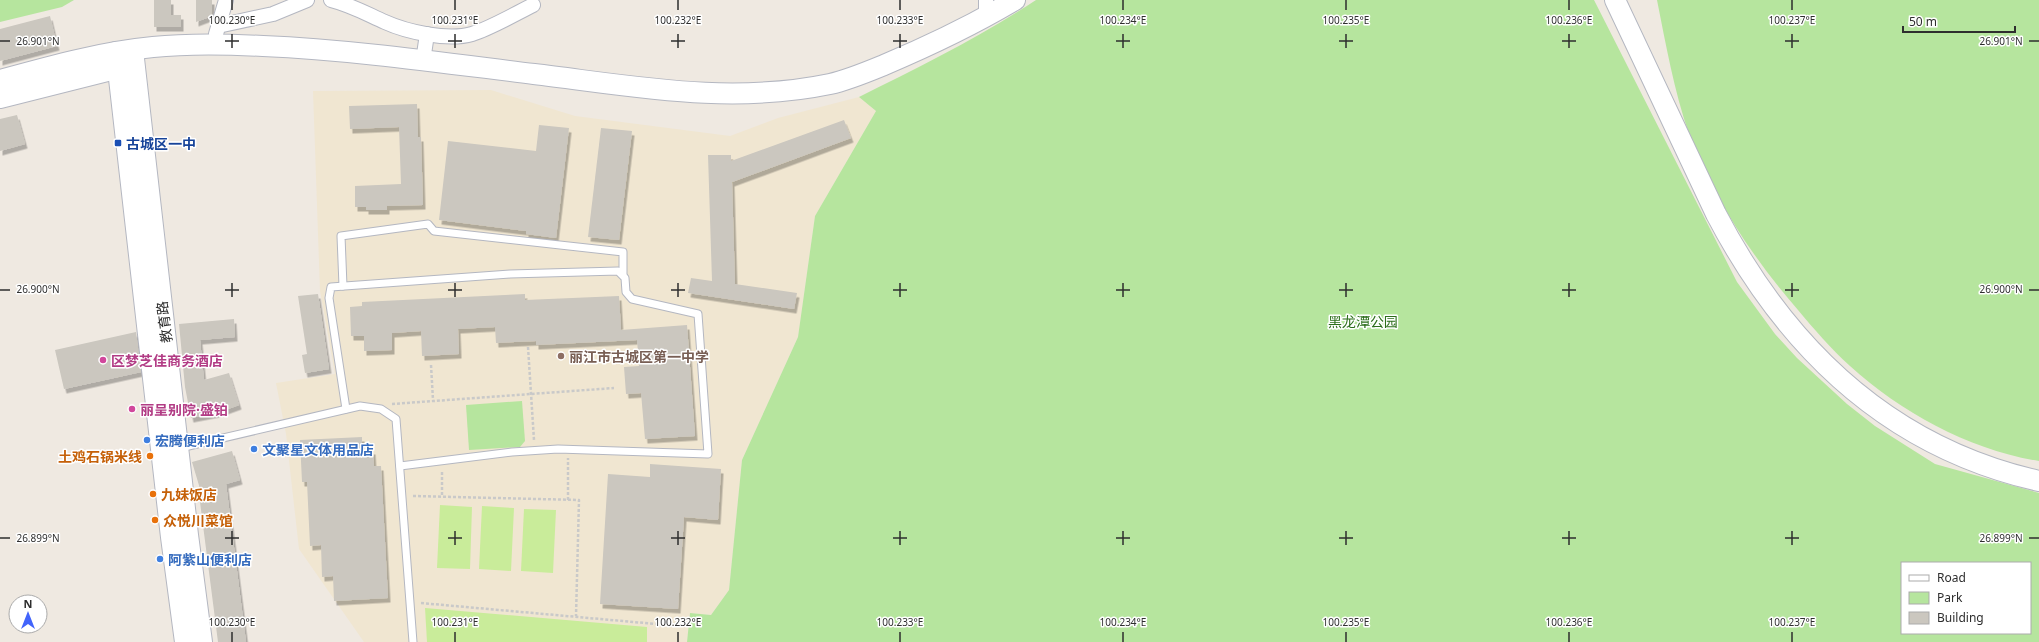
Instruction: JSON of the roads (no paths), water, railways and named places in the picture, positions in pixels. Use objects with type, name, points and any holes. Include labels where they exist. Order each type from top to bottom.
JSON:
[{"type":"street","points":[[215,35],[226,0]]},
{"type":"street","points":[[0,98],[125,59],[215,35],[307,0]]},
{"type":"street","points":[[331,0],[356,7],[385,22],[406,30],[427,34],[461,35],[472,34],[533,5]]},
{"type":"street","points":[[0,80],[73,60],[125,59],[242,45],[322,50],[423,61],[681,93],[744,94],[774,92],[833,84],[906,56],[986,8],[1015,0]]},
{"type":"street","points":[[1615,0],[1732,246],[1772,305],[1795,333],[1852,390],[1874,408],[1899,424],[1932,442],[1979,464],[2039,482]]},
{"type":"street","points":[[423,61],[427,34]]},
{"type":"street","points":[[215,35],[242,45]]},
{"type":"street","name":"教育路","points":[[125,59],[179,448],[202,642]]},
{"type":"street","name":"教育路","points":[[125,59],[171,537],[185,642]]},
{"type":"lane","points":[[343,286],[341,236],[428,224],[434,231],[623,252],[623,275],[626,282],[626,292],[632,299],[698,314],[708,454],[568,450],[535,451],[400,466]]},
{"type":"lane","points":[[346,409],[329,298],[331,287],[510,274],[618,271],[623,275]]},
{"type":"lane","points":[[179,448],[346,409],[367,406],[381,409],[396,419],[413,642]]},
{"type":"place","name":"古城区一中","points":[[118,143]]},
{"type":"place","name":"丽江市古城区第一中学","points":[[561,356]]},
{"type":"place","name":"区梦芝佳商务酒店","points":[[103,360]]},
{"type":"place","name":"丽呈别院·盛铂","points":[[132,409]]},
{"type":"place","name":"宏腾便利店","points":[[147,440]]},
{"type":"place","name":"文聚星文体用品店","points":[[254,449]]},
{"type":"place","name":"土鸡石锅米线","points":[[150,456]]},
{"type":"place","name":"九妹饭店","points":[[153,494]]},
{"type":"place","name":"众悦川菜馆","points":[[155,520]]},
{"type":"place","name":"阿紫山便利店","points":[[160,559]]},
{"type":"park label","name":"黑龙潭公园","points":[[1363,321]]}]
